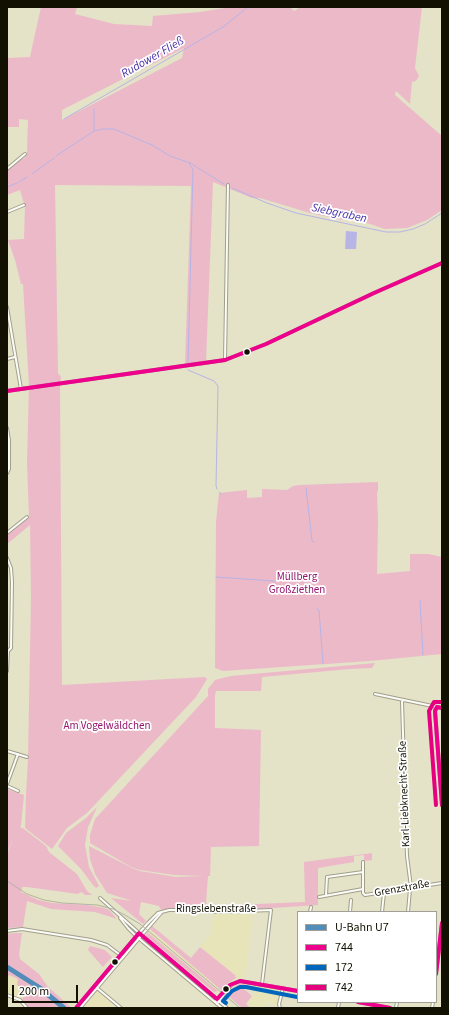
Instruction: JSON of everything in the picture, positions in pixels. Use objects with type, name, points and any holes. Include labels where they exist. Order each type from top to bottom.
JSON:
[{"type":"street","points":[[7,169],[25,154]]},
{"type":"street","points":[[225,360],[228,184]]},
{"type":"street","points":[[7,212],[24,205]]},
{"type":"street","points":[[7,392],[225,360],[266,344],[442,263]]},
{"type":"street","points":[[7,307],[21,389]]},
{"type":"street","points":[[7,359],[15,357]]},
{"type":"street","points":[[7,428],[10,454],[7,472]]},
{"type":"street","points":[[7,533],[26,517]]},
{"type":"street","points":[[7,558],[11,568],[12,582],[11,648],[8,650],[7,671]]},
{"type":"street","points":[[375,694],[442,708]]},
{"type":"street","name":"Karl-Liebknecht-Straße","points":[[403,700],[407,856],[411,888],[408,911]]},
{"type":"street","points":[[437,708],[442,805]]},
{"type":"street","points":[[7,751],[27,757]]},
{"type":"street","points":[[18,754],[7,785],[18,791]]},
{"type":"street","points":[[319,897],[363,889],[363,862]]},
{"type":"street","points":[[326,895],[326,877],[363,872]]},
{"type":"street","name":"Grenzstraße","points":[[363,889],[363,893],[366,896],[442,883]]},
{"type":"street","points":[[382,911],[384,893]]},
{"type":"street","points":[[100,898],[118,916],[222,1008]]},
{"type":"street","points":[[350,911],[351,900]]},
{"type":"street","points":[[310,911],[311,907]]},
{"type":"street","name":"Ringslebenstraße","points":[[96,987],[140,934],[161,913],[174,910],[220,912],[271,910],[262,984]]},
{"type":"street","points":[[118,916],[138,937],[217,1002],[227,1008]]},
{"type":"street","points":[[437,964],[442,924]]},
{"type":"street","points":[[7,931],[22,930],[91,940],[107,946],[122,956]]},
{"type":"street","points":[[438,953],[442,954]]},
{"type":"street","points":[[217,1002],[233,984],[243,981],[297,991]]},
{"type":"street","points":[[76,1008],[96,987]]},
{"type":"street","points":[[80,1008],[96,987]]},
{"type":"street","points":[[96,987],[121,1008]]},
{"type":"street","points":[[280,1008],[279,1004],[283,988]]},
{"type":"street","points":[[7,995],[20,1000],[27,1008]]},
{"type":"street","points":[[372,1003],[390,1008]]},
{"type":"shaded area","points":[[7,879],[21,889],[39,897],[62,902],[92,903],[106,906],[109,910],[87,905],[52,903],[38,900],[19,891]]},
{"type":"shaded area","points":[[213,914],[253,914],[245,977],[236,978],[235,975],[200,947],[211,934]]},
{"type":"shaded area","points":[[150,929],[222,991],[220,993],[147,932]]},
{"type":"shaded area","points":[[9,975],[18,979],[26,990],[22,1000],[7,993],[7,979]]},
{"type":"shaded area","points":[[249,985],[278,990],[277,1006],[269,1002],[264,1008],[251,1008],[246,1004],[256,991]]},
{"type":"shaded area","points":[[99,992],[117,1008],[84,1008],[96,993]]},
{"type":"green space","name":"Am Vogelwäldchen","points":[[41,7],[77,7],[75,14],[114,24],[152,26],[153,16],[200,12],[232,7],[290,7],[294,11],[301,7],[422,7],[415,68],[419,76],[416,81],[412,82],[410,104],[396,91],[395,95],[442,136],[442,210],[427,220],[407,228],[385,229],[358,220],[343,220],[310,213],[260,198],[252,198],[213,182],[206,362],[185,365],[191,186],[55,185],[58,373],[61,377],[62,685],[205,677],[207,679],[196,697],[87,813],[67,828],[52,849],[25,828],[28,759],[31,597],[30,525],[7,544],[7,534],[29,516],[27,463],[29,385],[23,284],[21,284],[8,240],[24,239],[25,207],[20,190],[7,195],[7,171],[22,158],[24,159],[27,153],[28,120],[19,119],[19,127],[7,127],[7,58],[30,57]],"holes":[[[184,48],[182,58],[62,120],[62,110]]]},
{"type":"green space","name":"Müllberg Großziethen","points":[[378,482],[377,574],[410,571],[410,554],[428,554],[442,557],[442,654],[370,661],[223,671],[215,668],[216,522],[219,493],[247,490],[247,498],[262,497],[262,489],[287,490],[293,486],[300,485]]},
{"type":"green space","points":[[375,663],[372,668],[262,677],[261,691],[216,691],[215,728],[261,730],[259,846],[211,847],[210,876],[208,876],[206,903],[210,906],[305,902],[304,862],[372,853],[372,860],[364,861],[364,855],[354,856],[354,862],[318,868],[318,905],[227,911],[173,908],[161,910],[159,906],[141,902],[139,914],[146,921],[143,924],[111,898],[132,901],[107,893],[95,874],[90,859],[89,846],[132,868],[140,871],[176,877],[204,876],[174,875],[140,870],[131,867],[90,843],[90,835],[95,819],[208,696],[208,689],[215,680],[231,676]]},
{"type":"green space","points":[[7,789],[24,795],[20,827],[46,846],[49,852],[77,874],[87,891],[92,895],[85,895],[81,892],[78,894],[27,887],[22,887],[21,892],[38,900],[52,903],[87,905],[104,908],[109,910],[117,919],[95,912],[51,909],[27,901],[23,927],[7,928],[7,854],[13,839],[7,852]]},
{"type":"green space","points":[[97,807],[88,827],[85,845],[89,867],[99,886],[96,888],[81,869],[58,846],[66,833],[86,818]]},
{"type":"green space","points":[[152,926],[191,958],[200,947],[235,975],[236,978],[228,983],[222,991],[150,929]]},
{"type":"green space","points":[[147,932],[218,991],[214,992],[146,936]]},
{"type":"green space","points":[[22,933],[19,954],[20,959],[39,974],[48,987],[72,1008],[29,1008],[22,1000],[26,990],[17,985],[18,979],[9,975],[7,979],[7,934]]},
{"type":"green space","points":[[90,946],[105,950],[112,957],[103,967],[88,950]]},
{"type":"green space","points":[[239,984],[245,984],[244,989],[252,996],[246,1004],[251,1008],[242,1008],[227,995]]},
{"type":"water","points":[[346,231],[357,232],[356,249],[345,249]]},
{"type":"waterway","name":"Rudower Fließ","points":[[64,119],[223,27],[248,7]]},
{"type":"waterway","points":[[94,109],[94,130]]},
{"type":"waterway","name":"Siebgraben","points":[[56,156],[94,131],[114,129],[152,145],[170,156],[190,163],[224,184]]},
{"type":"waterway","name":"Siebgraben","points":[[32,174],[54,158]]},
{"type":"waterway","points":[[188,363],[193,169],[189,164],[190,163]]},
{"type":"waterway","name":"Siebgraben","points":[[19,182],[27,177]]},
{"type":"waterway","name":"Rudower Fließ","points":[[7,187],[17,183]]},
{"type":"waterway","name":"Siebgraben","points":[[232,188],[267,203],[296,213],[386,232],[400,232],[413,229],[425,224],[442,213]]},
{"type":"waterway","points":[[188,370],[214,381],[218,386],[217,489]]},
{"type":"waterway","points":[[306,488],[312,541],[314,542]]},
{"type":"waterway","points":[[216,577],[275,582]]},
{"type":"waterway","points":[[421,600],[423,655]]},
{"type":"waterway","points":[[317,609],[319,610],[323,664]]},
{"type":"railway","points":[[7,881],[27,894],[44,900],[62,903],[97,905],[113,909],[125,915],[140,924],[240,1008]]},
{"type":"metro line","name":"U7","points":[[7,967],[40,988],[64,1008]]},
{"type":"transit line","name":"744","points":[[7,391],[225,360],[266,344],[442,263]]},
{"type":"transit line","name":"742","points":[[436,805],[429,711],[434,702],[442,702]]},
{"type":"transit line","name":"744","points":[[442,708],[437,707],[435,711],[442,805]]},
{"type":"transit line","name":"744","points":[[437,966],[442,923]]},
{"type":"transit line","name":"744","points":[[76,1008],[139,933],[217,999],[230,985],[240,981],[297,991]]},
{"type":"transit line","name":"172","points":[[226,1003],[223,1001],[232,991],[240,987],[297,997]]},
{"type":"transit line","name":"744","points":[[363,1003],[390,1008]]}]
